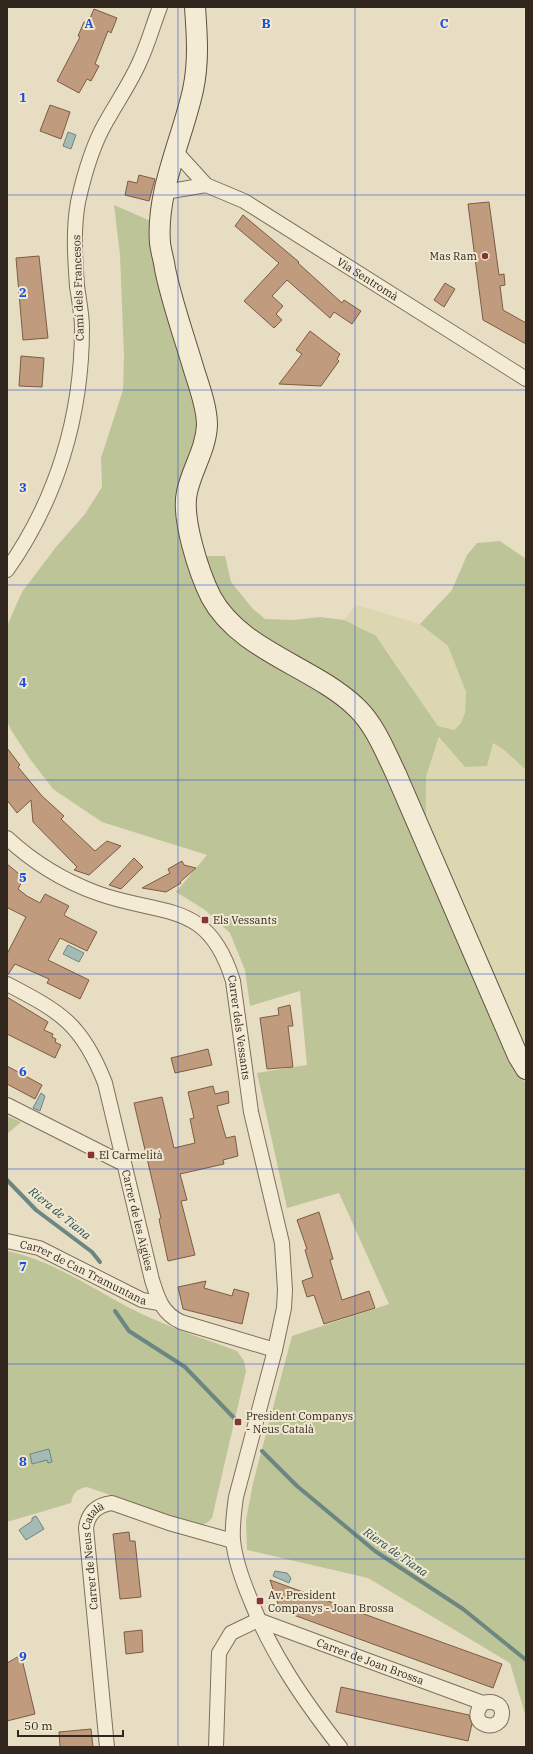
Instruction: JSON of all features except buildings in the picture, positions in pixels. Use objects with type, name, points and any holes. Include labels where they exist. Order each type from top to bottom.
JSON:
[{"type":"street","name":"Camí dels Francesos","points":[[7,570],[27,542],[38,520],[53,485],[70,434],[79,385],[82,327],[74,244],[78,202],[89,161],[105,123],[140,62],[160,7]]},
{"type":"street","points":[[195,7],[198,37],[193,88],[161,206],[160,244],[171,296],[198,384],[207,424],[203,447],[186,493],[186,505],[192,544],[202,575],[212,598],[227,620],[250,640],[320,679],[357,707],[376,733],[396,774],[518,1056],[526,1070]]},
{"type":"street","name":"Via Sentromà","points":[[176,152],[206,185],[244,201],[526,379]]},
{"type":"street","points":[[165,192],[206,185]]},
{"type":"street","name":"Carrer dels Vessants","points":[[7,838],[36,861],[63,879],[98,894],[176,912],[190,919],[210,935],[223,953],[233,981],[253,1120],[282,1243],[285,1290],[275,1350],[236,1497],[233,1517],[233,1541],[243,1582],[258,1620],[283,1667],[304,1700],[340,1747]]},
{"type":"street","name":"Carrer de les Aigües","points":[[7,984],[46,1004],[60,1014],[86,1042],[96,1060],[105,1083],[159,1303],[167,1314],[181,1322],[275,1350]]},
{"type":"street","points":[[7,1105],[124,1164]]},
{"type":"street","name":"Carrer de Can Tramuntana","points":[[7,1241],[40,1248],[142,1300],[159,1303]]},
{"type":"street","name":"Carrer de Neus Català","points":[[107,1747],[86,1528],[87,1519],[93,1511],[104,1504],[112,1503],[169,1523],[233,1541]]},
{"type":"street","points":[[216,1747],[219,1653],[231,1633],[258,1620]]},
{"type":"street","name":"Carrer de Joan Brossa","points":[[258,1620],[483,1703]]},
{"type":"shaded area","points":[[356,605],[420,624],[448,646],[466,692],[465,713],[461,723],[454,730],[438,726],[384,646],[344,620]]},
{"type":"shaded area","points":[[440,737],[493,743],[503,749],[526,770],[526,1053],[426,826],[426,777]]},
{"type":"green space","points":[[114,205],[153,222],[199,419],[193,452],[182,489],[204,594],[348,711],[378,751],[514,1064],[526,1084],[526,1722],[510,1663],[368,1578],[247,1550],[246,1520],[253,1483],[292,1336],[389,1304],[339,1193],[287,1208],[257,1073],[307,1065],[300,991],[250,1006],[245,970],[230,933],[205,910],[176,892],[207,855],[102,822],[53,789],[30,759],[11,730],[7,721],[7,626],[22,592],[56,547],[85,514],[102,487],[101,458],[123,390],[124,355],[120,255]]},
{"type":"green space","points":[[500,541],[526,559],[526,770],[503,749],[493,743],[487,766],[465,767],[439,737],[426,777],[426,826],[390,743],[232,612],[220,593],[204,556],[225,556],[231,582],[253,609],[265,619],[293,620],[320,617],[344,620],[376,636],[438,726],[454,730],[461,723],[465,713],[466,692],[448,646],[420,624],[452,590],[467,555],[477,543]]},
{"type":"green space","points":[[7,1116],[21,1122],[7,1134]]},
{"type":"green space","points":[[7,1251],[59,1269],[124,1305],[152,1318],[237,1351],[244,1361],[246,1371],[212,1518],[207,1523],[195,1524],[87,1487],[76,1492],[71,1503],[7,1522]]},
{"type":"water","points":[[68,132],[76,135],[71,149],[63,146]]},
{"type":"water","points":[[68,945],[84,953],[79,962],[63,954]]},
{"type":"water","points":[[41,1093],[45,1096],[40,1111],[33,1108]]},
{"type":"water","points":[[49,1449],[52,1462],[48,1463],[47,1460],[32,1464],[30,1454]]},
{"type":"water","points":[[36,1516],[44,1529],[26,1540],[19,1530],[32,1521],[32,1518]]},
{"type":"water","points":[[275,1571],[287,1573],[291,1578],[289,1583],[273,1576]]},
{"type":"waterway","name":"Riera de Tiana","points":[[7,1180],[36,1210],[92,1252],[100,1262]]},
{"type":"waterway","name":"Riera de Tiana","points":[[115,1311],[129,1331],[185,1367],[236,1420]]},
{"type":"waterway","name":"Riera de Tiana","points":[[262,1451],[297,1486],[375,1551],[463,1609],[526,1660]]},
{"type":"place","name":"Mas Ram","points":[[485,256]]},
{"type":"place","name":"Els Vessants","points":[[205,920]]},
{"type":"place","name":"El Carmelità","points":[[91,1155]]},
{"type":"place","name":"President Companys - Neus Català","points":[[238,1422]]},
{"type":"place","name":"Av. President Companys - Joan Brossa","points":[[260,1601]]}]
